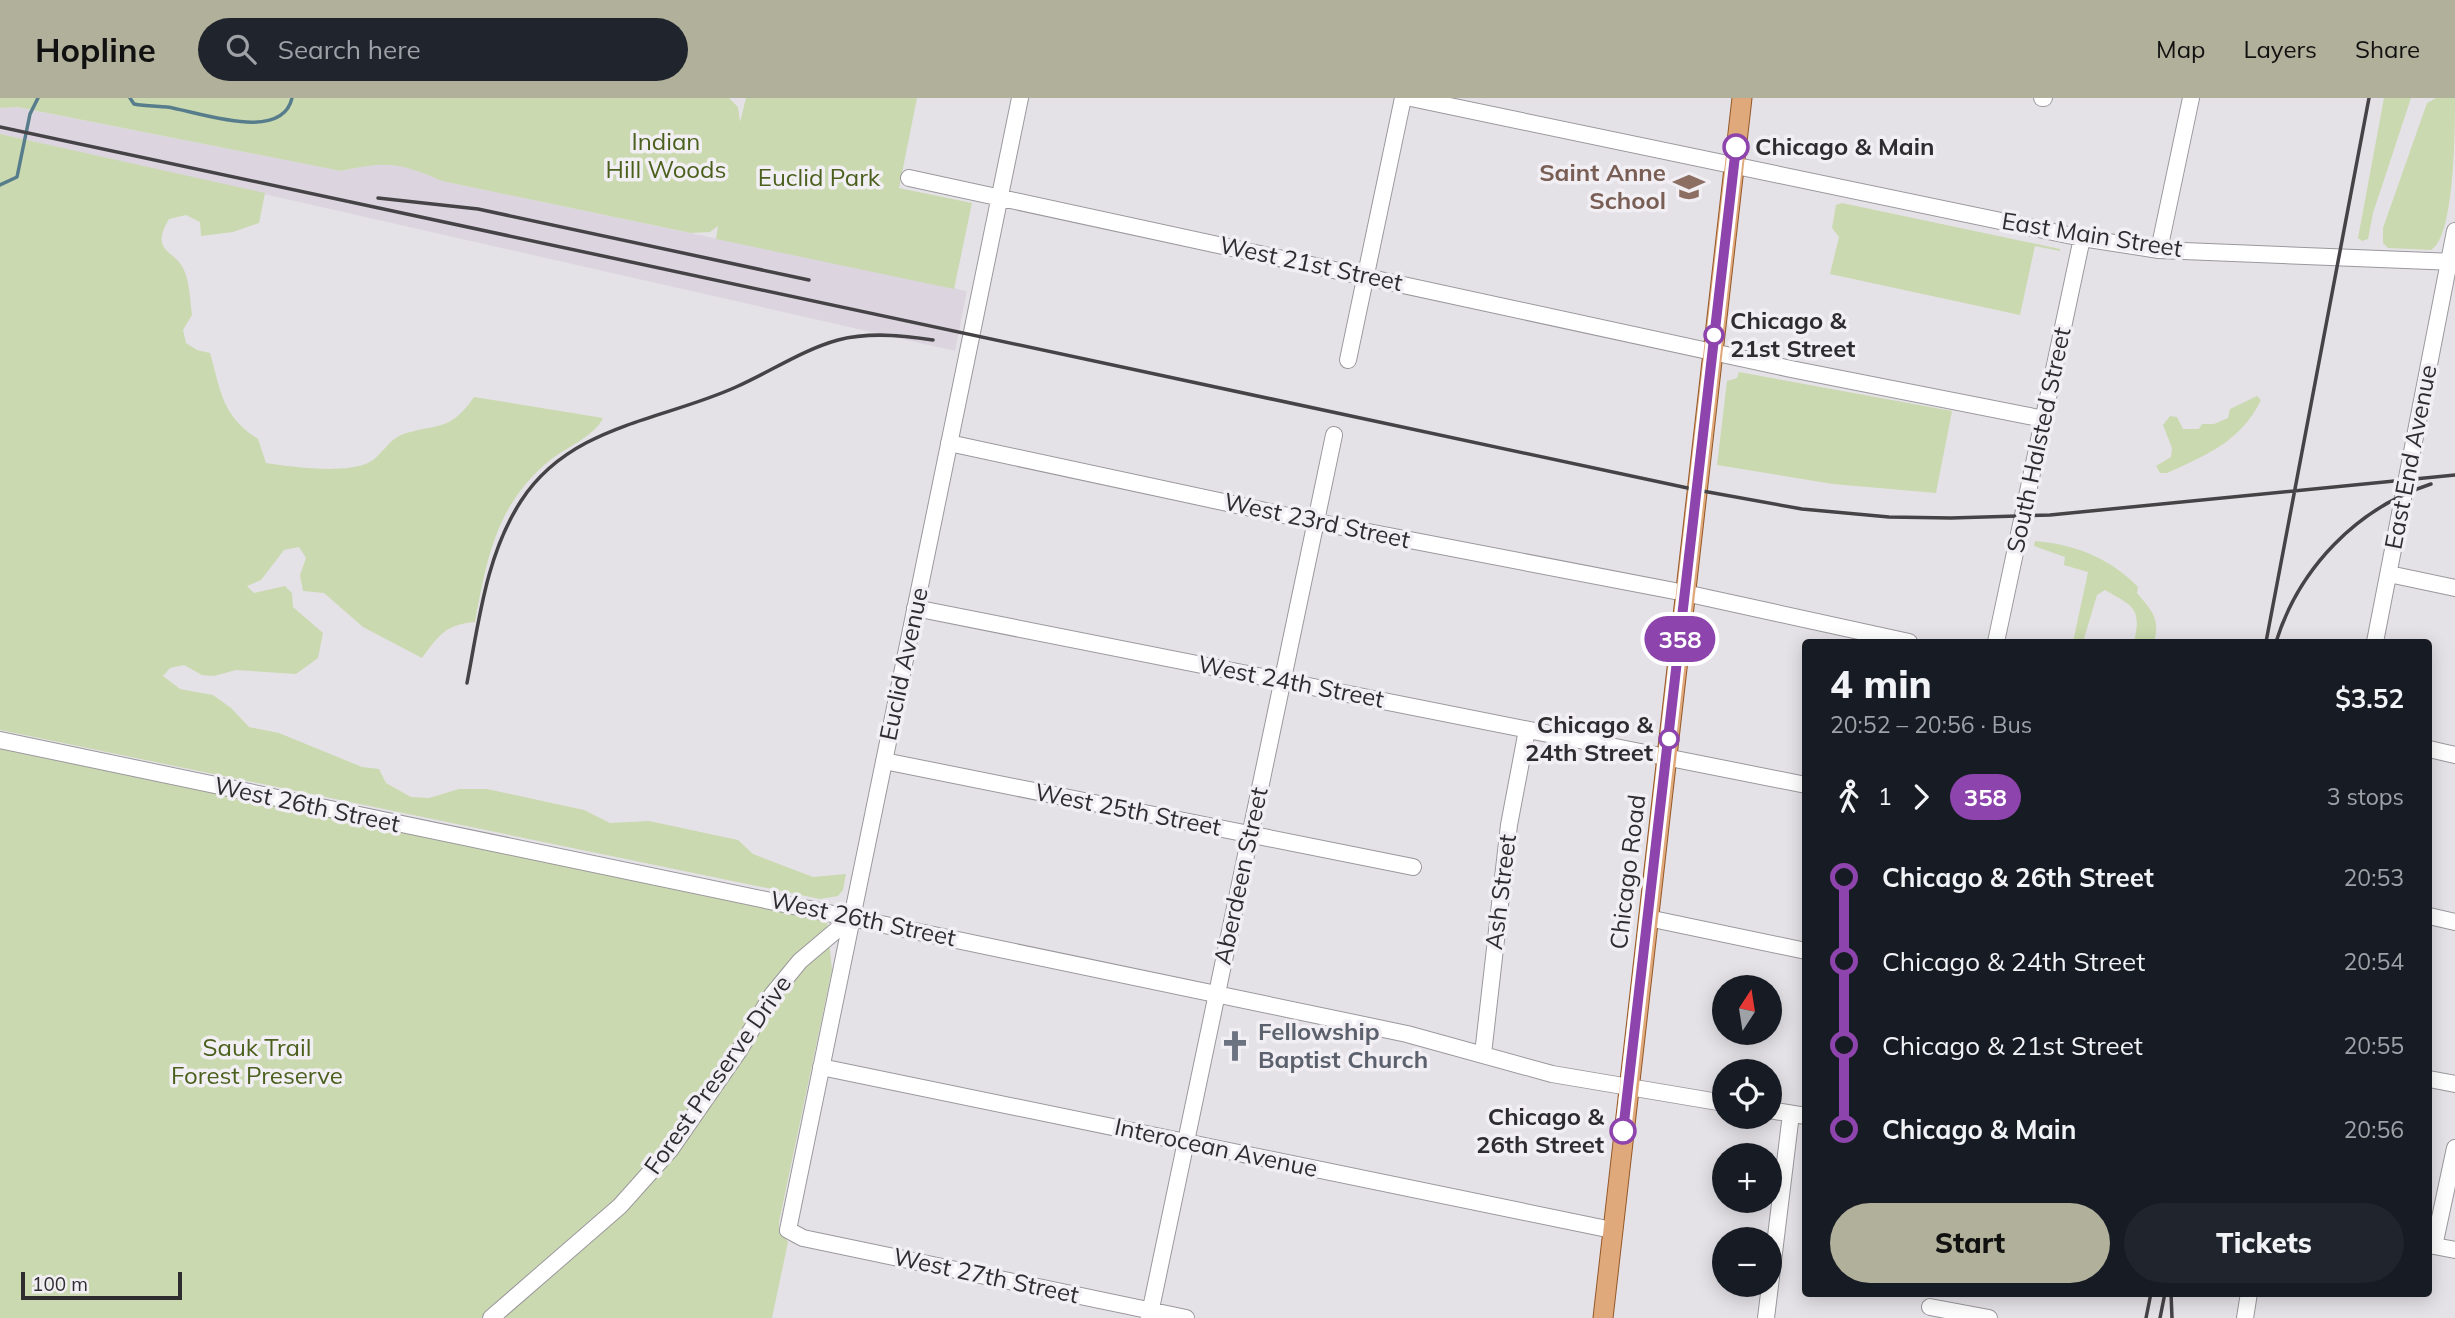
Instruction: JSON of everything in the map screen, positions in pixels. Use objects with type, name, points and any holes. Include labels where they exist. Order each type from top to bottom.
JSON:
[{"type":"main road","name":"Chicago Road","points":[[1603,1318],[1742,98]]},
{"type":"street","name":"Euclid Avenue","points":[[788,1230],[1020,98]]},
{"type":"street","points":[[1348,360],[1403,98]]},
{"type":"street","name":"East Main Street","points":[[1410,98],[2082,238],[2159,250],[2452,262]]},
{"type":"street","points":[[2159,250],[2191,98]]},
{"type":"street","name":"West 21st Street","points":[[909,178],[1713,352],[2044,419]]},
{"type":"street","name":"East End Avenue","points":[[2376,639],[2452,262],[2455,231]]},
{"type":"street","name":"South Halsted Street","points":[[1997,639],[2082,238]]},
{"type":"street","name":"Aberdeen Street","points":[[1150,1314],[1334,435]]},
{"type":"street","name":"West 23rd Street","points":[[949,443],[1316,522],[1685,593],[1895,639]]},
{"type":"street","points":[[2389,574],[2455,588]]},
{"type":"street","name":"West 24th Street","points":[[915,608],[1802,784]]},
{"type":"street","name":"Ash Street","points":[[1483,1054],[1509,825],[1527,730]]},
{"type":"street","name":"West 26th Street","points":[[0,740],[1407,1034],[1552,1074],[1712,1101]]},
{"type":"street","points":[[2432,750],[2455,755]]},
{"type":"street","name":"West 25th Street","points":[[884,761],[1413,867]]},
{"type":"street","name":"Forest Preserve Drive","points":[[491,1318],[620,1206],[670,1150],[740,1049],[772,995],[800,961],[852,917]]},
{"type":"street","points":[[2432,917],[2455,922]]},
{"type":"street","points":[[1648,918],[1802,950]]},
{"type":"street","name":"Interocean Avenue","points":[[821,1067],[1612,1230]]},
{"type":"street","points":[[2432,1080],[2455,1084]]},
{"type":"street","points":[[1766,1318],[1798,1115]]},
{"type":"street","points":[[2432,1241],[2455,1148]]},
{"type":"street","name":"West 27th Street","points":[[788,1230],[803,1238],[1150,1314],[1186,1318]]},
{"type":"street","points":[[2432,1245],[2455,1250]]},
{"type":"street","points":[[2245,1318],[2248,1297]]},
{"type":"street","points":[[1930,1306],[1989,1318]]},
{"type":"shaded area","points":[[16,107],[341,171],[380,162],[418,170],[442,181],[967,291],[955,351],[0,134],[0,108]]},
{"type":"green space","points":[[0,98],[729,98],[738,107],[740,122],[746,98],[917,98],[899,188],[972,203],[954,289],[716,239],[718,226],[710,232],[691,233],[442,181],[392,165],[341,171],[17,107],[0,108]]},
{"type":"green space","points":[[2384,98],[2411,98],[2373,213],[2368,239],[2362,241],[2358,238]]},
{"type":"green space","points":[[2436,98],[2455,98],[2452,180],[2445,225],[2439,241],[2431,250],[2388,248],[2383,243],[2383,228],[2427,103]]},
{"type":"green space","points":[[0,134],[265,193],[259,223],[233,232],[201,236],[200,222],[186,215],[169,219],[162,238],[163,245],[180,263],[187,281],[192,315],[183,330],[186,343],[197,350],[210,353],[230,412],[258,439],[266,463],[318,469],[345,468],[368,463],[401,435],[449,422],[465,409],[474,397],[603,418],[593,431],[549,461],[517,496],[505,514],[490,555],[475,622],[457,625],[444,632],[422,658],[363,627],[324,593],[303,591],[300,575],[306,558],[299,547],[284,550],[261,580],[247,586],[254,593],[285,586],[292,593],[293,607],[323,633],[318,658],[296,674],[236,670],[214,676],[202,675],[184,665],[170,668],[163,676],[180,689],[213,695],[231,708],[249,727],[279,733],[362,767],[379,769],[386,783],[411,797],[429,798],[459,789],[487,789],[584,810],[610,823],[649,821],[738,840],[753,854],[813,877],[846,874],[843,890],[838,896],[820,899],[0,730]]},
{"type":"green space","points":[[1842,203],[2060,251],[2035,246],[2020,315],[1830,274],[1839,237],[1832,228],[1836,205]]},
{"type":"green space","points":[[1739,372],[1952,411],[1936,493],[1833,484],[1717,465],[1727,381],[1737,378]]},
{"type":"green space","points":[[2257,396],[2261,400],[2253,414],[2244,426],[2222,445],[2196,460],[2167,473],[2160,473],[2156,466],[2171,457],[2172,448],[2163,425],[2170,416],[2177,417],[2183,429],[2199,429],[2202,424],[2214,424],[2228,418],[2230,409]]},
{"type":"green space","points":[[2035,541],[2064,545],[2091,554],[2116,568],[2138,587],[2137,593],[2147,604],[2155,620],[2155,639],[2135,639],[2137,622],[2133,609],[2105,590],[2097,595],[2084,639],[2074,639],[2088,572],[2064,565],[2065,557],[2034,546]]},
{"type":"green space","name":"Sauk Trail Forest Preserve","points":[[0,746],[827,919],[832,970],[779,1222],[779,1230],[788,1242],[772,1318],[0,1318]]},
{"type":"waterway","points":[[0,185],[17,177],[30,114],[38,98]]},
{"type":"waterway","points":[[130,98],[134,104],[256,122],[272,119],[285,112],[292,98]]},
{"type":"railway","points":[[2267,639],[2369,98]]},
{"type":"railway","points":[[0,127],[1697,490],[1802,509],[1889,517],[2050,515],[2455,475]]},
{"type":"railway","points":[[378,198],[478,209],[809,280]]},
{"type":"railway","points":[[467,683],[485,589],[499,544],[521,501],[541,476],[565,456],[591,440],[707,399],[825,344],[862,336],[886,335],[933,340]]},
{"type":"railway","points":[[2277,639],[2300,589],[2334,544],[2379,508],[2431,484]]},
{"type":"railway","points":[[2146,1318],[2150,1297]]},
{"type":"railway","points":[[2160,1318],[2164,1297]]},
{"type":"railway","points":[[2171,1297],[2172,1318]]},
{"type":"bus line","name":"358","points":[[1623,1131],[1736,147]]},
{"type":"place","name":"Chicago & Main","points":[[1736,147]]},
{"type":"place","name":"Saint Anne School","points":[[1689,187]]},
{"type":"place","name":"Chicago & 21st Street","points":[[1714,335]]},
{"type":"place","name":"Chicago & 24th Street","points":[[1669,739]]},
{"type":"place","name":"Fellowship Baptist Church","points":[[1235,1046]]},
{"type":"place","name":"Chicago & 26th Street","points":[[1623,1131]]},
{"type":"park label","name":"Indian Hill Woods","points":[[666,156]]},
{"type":"park label","name":"Euclid Park","points":[[819,178]]}]
